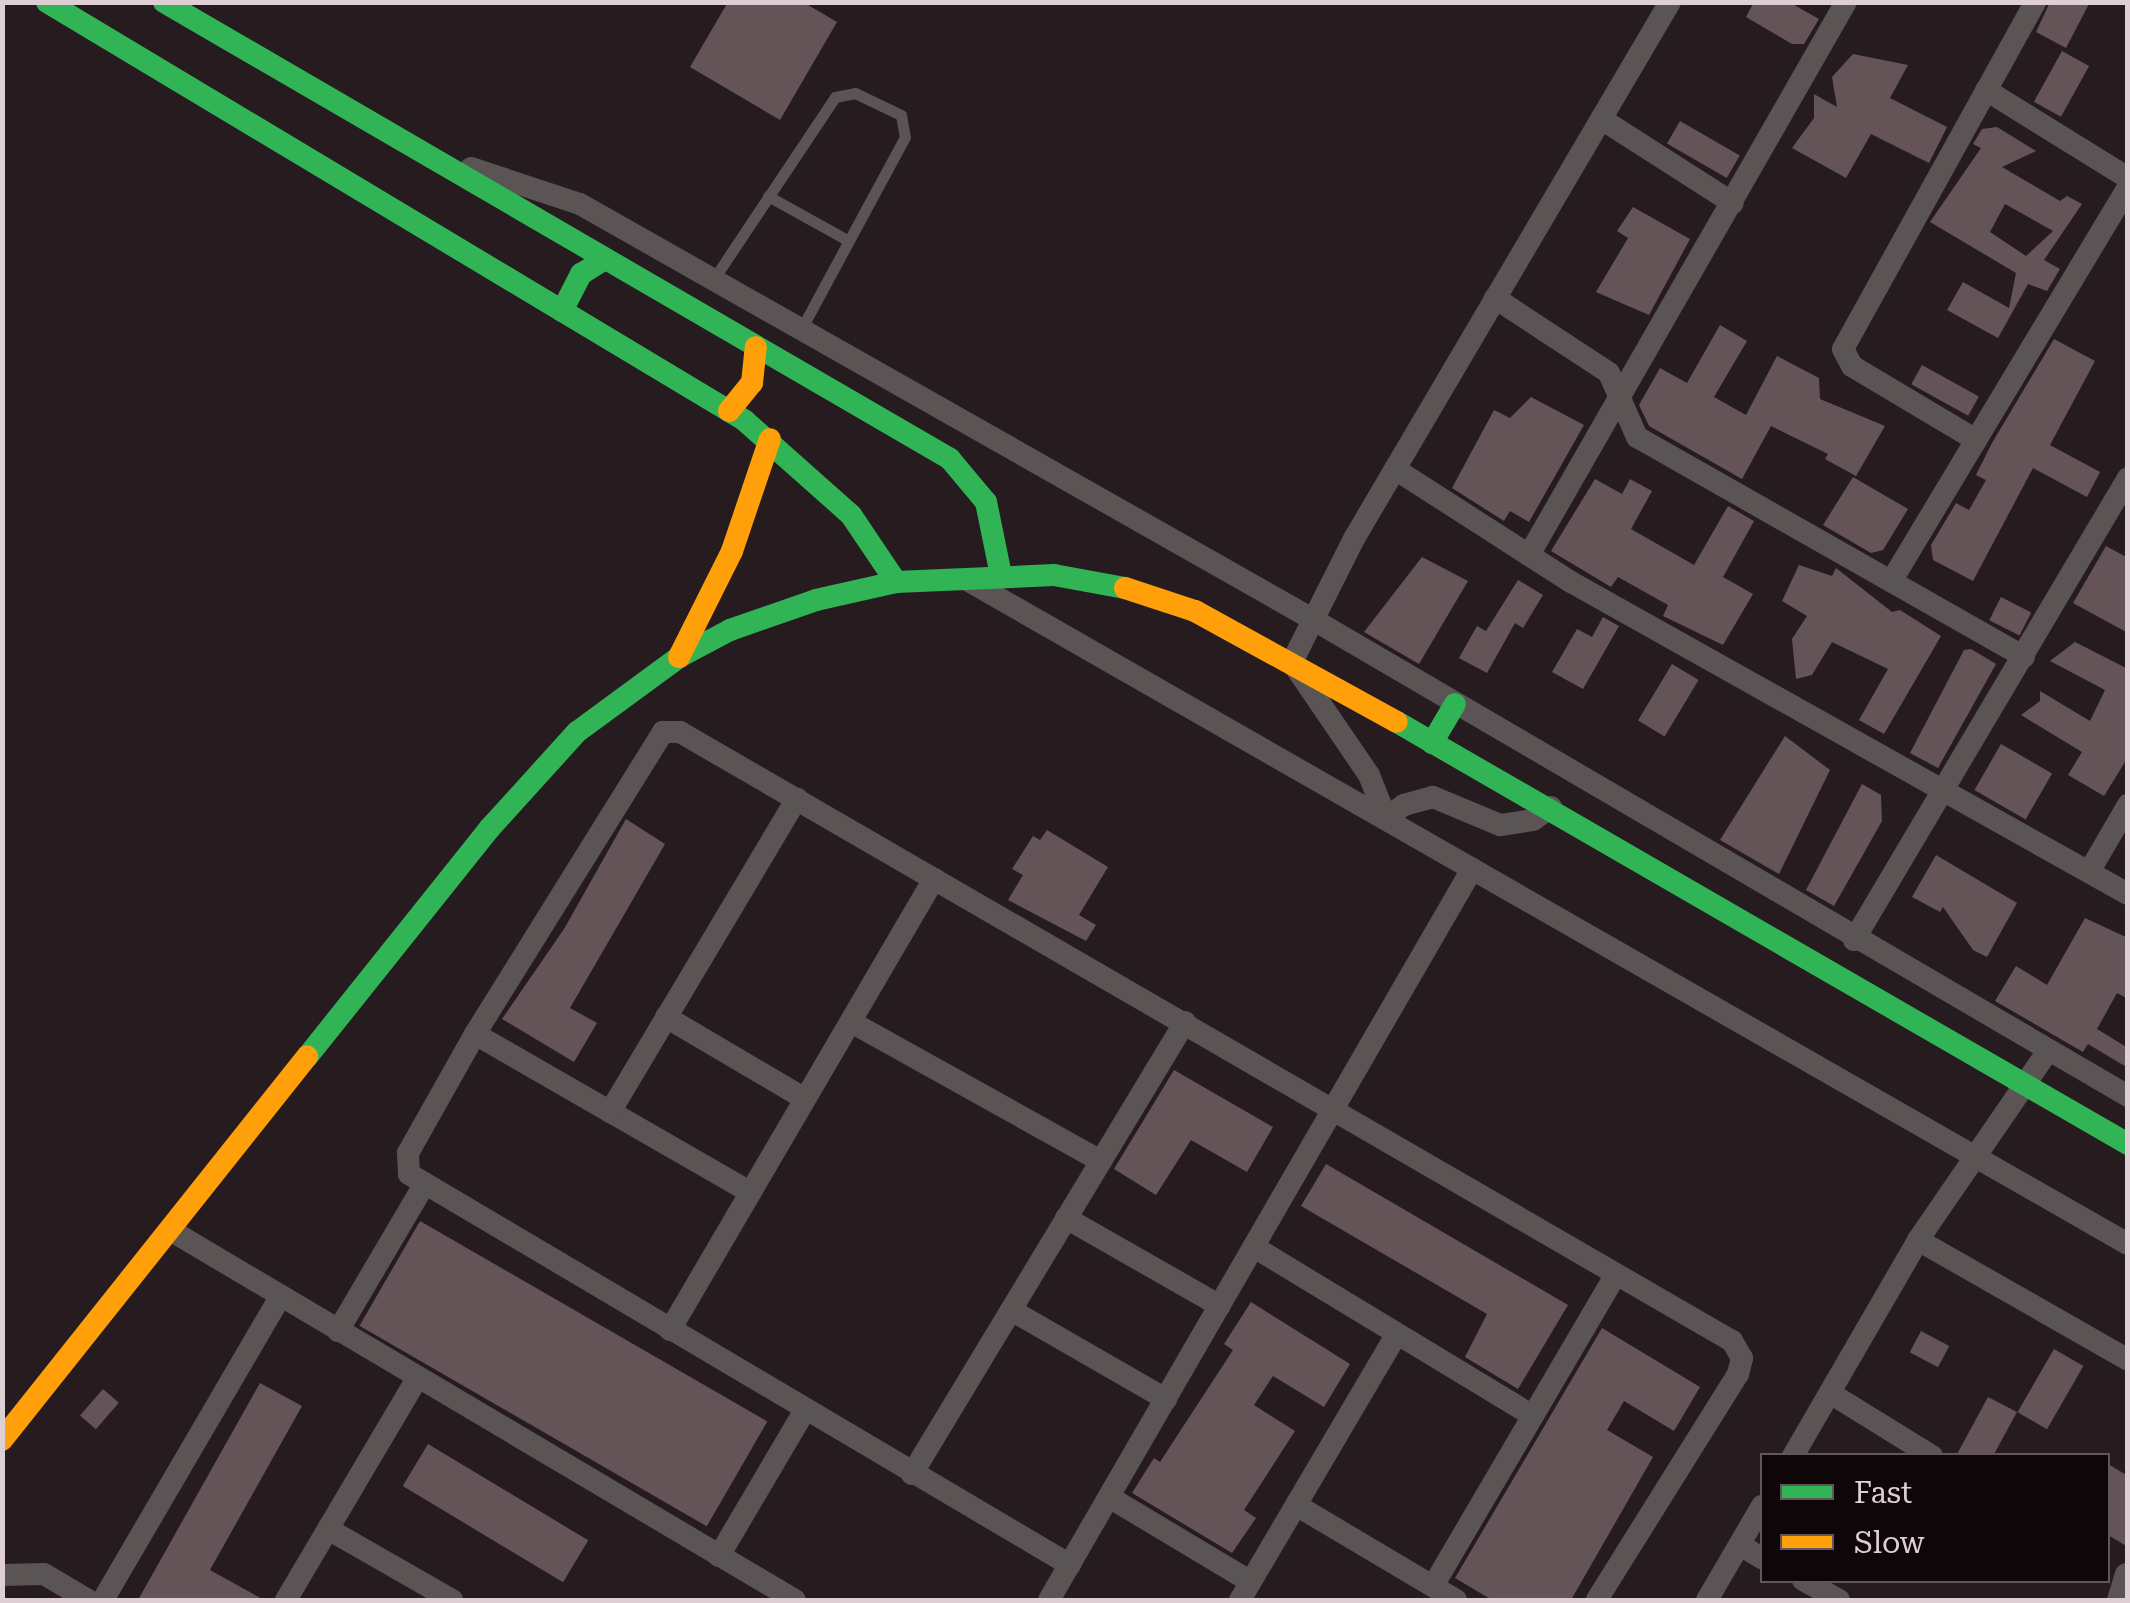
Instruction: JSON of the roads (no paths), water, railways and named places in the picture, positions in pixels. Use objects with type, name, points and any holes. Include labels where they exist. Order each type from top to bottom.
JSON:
[{"type":"main road","points":[[47,2],[770,439],[851,515],[896,582]]},
{"type":"main road","points":[[164,2],[966,471],[986,502],[1001,575]]},
{"type":"main road","points":[[562,311],[581,274],[605,259]]},
{"type":"main road","points":[[729,411],[752,383],[756,347]]},
{"type":"main road","points":[[679,656],[732,551],[770,439]]},
{"type":"main road","points":[[2,1440],[530,781],[578,732],[679,656],[775,612],[896,582],[960,576],[1054,576],[1152,595],[1292,662],[1551,807],[2026,1088],[2128,1144]]},
{"type":"main road","points":[[1432,742],[1455,704]]},
{"type":"street","points":[[1386,818],[1369,776],[1292,662],[1395,470],[1670,2]]},
{"type":"street","points":[[1528,555],[1622,400],[1846,2]]},
{"type":"street","points":[[1976,440],[1852,366],[1843,348],[2035,2]]},
{"type":"street","points":[[1986,90],[2128,178]]},
{"type":"street","points":[[1603,120],[1733,204]]},
{"type":"street","points":[[418,150],[580,204],[1314,620],[1854,940],[2128,1096]]},
{"type":"street","points":[[1892,580],[2128,188]]},
{"type":"street","points":[[1495,298],[1609,373],[1637,437],[2024,656]]},
{"type":"street","points":[[1395,470],[1528,555],[2128,894]]},
{"type":"street","points":[[1854,940],[1948,789],[2128,478]]},
{"type":"street","points":[[2106,516],[2128,528]]},
{"type":"street","points":[[960,576],[2128,1244]]},
{"type":"street","points":[[1070,1566],[409,1174],[408,1153],[475,1034],[658,734],[680,732],[1732,1341],[1742,1358],[1597,1600]]},
{"type":"street","points":[[1386,818],[1404,805],[1434,797],[1500,826],[1532,820],[1551,807]]},
{"type":"street","points":[[610,1112],[796,798]]},
{"type":"street","points":[[2089,872],[2128,805]]},
{"type":"street","points":[[1049,1600],[1472,870]]},
{"type":"street","points":[[670,1330],[934,879]]},
{"type":"street","points":[[666,1017],[805,1099]]},
{"type":"street","points":[[850,1022],[1101,1161]]},
{"type":"street","points":[[912,1474],[1185,1022]]},
{"type":"street","points":[[475,1034],[750,1192]]},
{"type":"street","points":[[1794,1453],[1918,1240],[2048,1051]]},
{"type":"street","points":[[338,1331],[424,1185]]},
{"type":"street","points":[[1066,1218],[1220,1306]]},
{"type":"street","points":[[170,1230],[719,1556],[764,1593],[794,1600]]},
{"type":"street","points":[[1918,1240],[2128,1360]]},
{"type":"street","points":[[1254,1247],[1533,1416]]},
{"type":"street","points":[[1433,1586],[1615,1276]]},
{"type":"street","points":[[103,1600],[280,1297]]},
{"type":"street","points":[[1011,1310],[1166,1399]]},
{"type":"street","points":[[1109,1496],[1246,1591],[1396,1336]]},
{"type":"street","points":[[286,1600],[418,1377]]},
{"type":"street","points":[[1830,1393],[1927,1453]]},
{"type":"street","points":[[719,1556],[805,1410]]},
{"type":"street","points":[[1296,1505],[1456,1600]]},
{"type":"street","points":[[1706,1600],[1760,1510]]},
{"type":"street","points":[[328,1530],[452,1600]]},
{"type":"street","points":[[1740,1545],[1760,1557]]},
{"type":"street","points":[[2118,1600],[2120,1571]]},
{"type":"street","points":[[2,1574],[44,1574],[88,1600]]},
{"type":"street","points":[[1809,1583],[1840,1600]]},
{"type":"lane","points":[[713,280],[835,97],[855,92],[900,115],[905,137],[801,329]]},
{"type":"lane","points":[[768,196],[847,240]]}]
